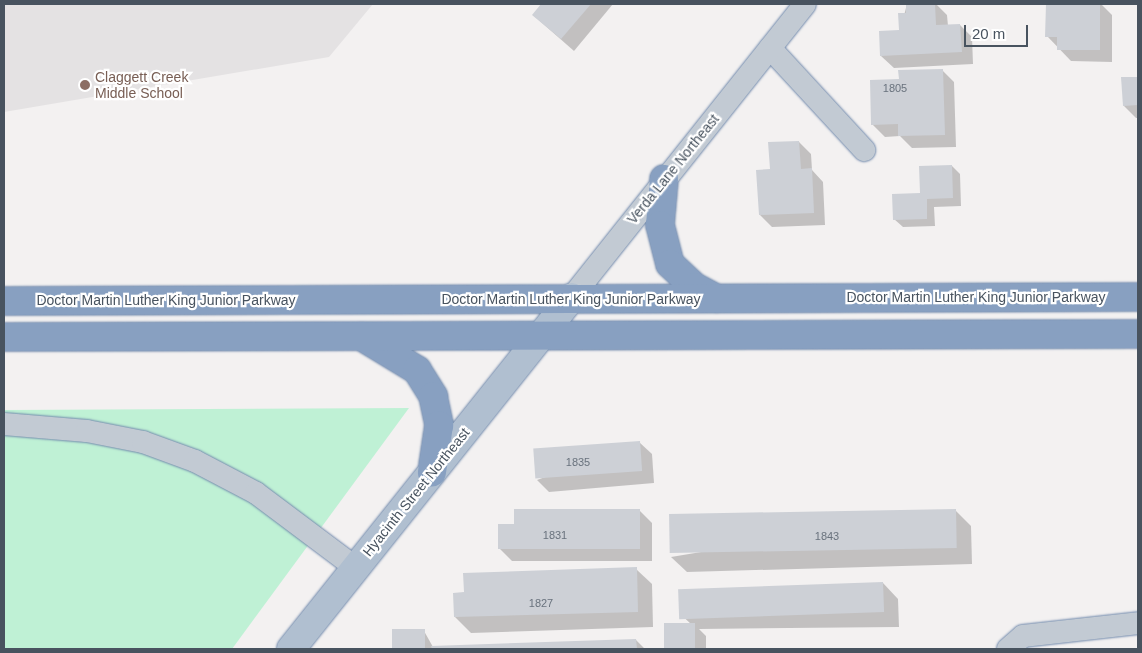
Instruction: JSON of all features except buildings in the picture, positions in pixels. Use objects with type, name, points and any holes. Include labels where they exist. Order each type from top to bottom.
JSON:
[{"type":"highway","points":[[664,179],[660,225],[670,264],[695,287],[716,298]]},
{"type":"highway","name":"Doctor Martin Luther King Junior Parkway","points":[[4,301],[572,297],[1138,297]]},
{"type":"highway","points":[[4,337],[1138,334]]},
{"type":"highway","points":[[361,336],[416,370],[432,396],[439,425],[432,472]]},
{"type":"main road","name":"Verda Lane Northeast","points":[[543,335],[572,297]]},
{"type":"main road","name":"Hyacinth Street Northeast","points":[[291,649],[543,335]]},
{"type":"street","name":"Verda Lane Northeast","points":[[572,297],[664,179],[806,4]]},
{"type":"street","points":[[770,48],[864,150]]},
{"type":"street","points":[[4,424],[87,431],[143,442],[195,461],[256,493],[356,568]]},
{"type":"street","points":[[1008,649],[1023,636],[1138,623]]},
{"type":"shaded area","name":"Claggett Creek Middle School","points":[[4,4],[373,4],[329,57],[4,112]]},
{"type":"green space","points":[[409,408],[232,649],[4,649],[4,410]]},
{"type":"place","name":"Claggett Creek Middle School","points":[[85,85]]}]
